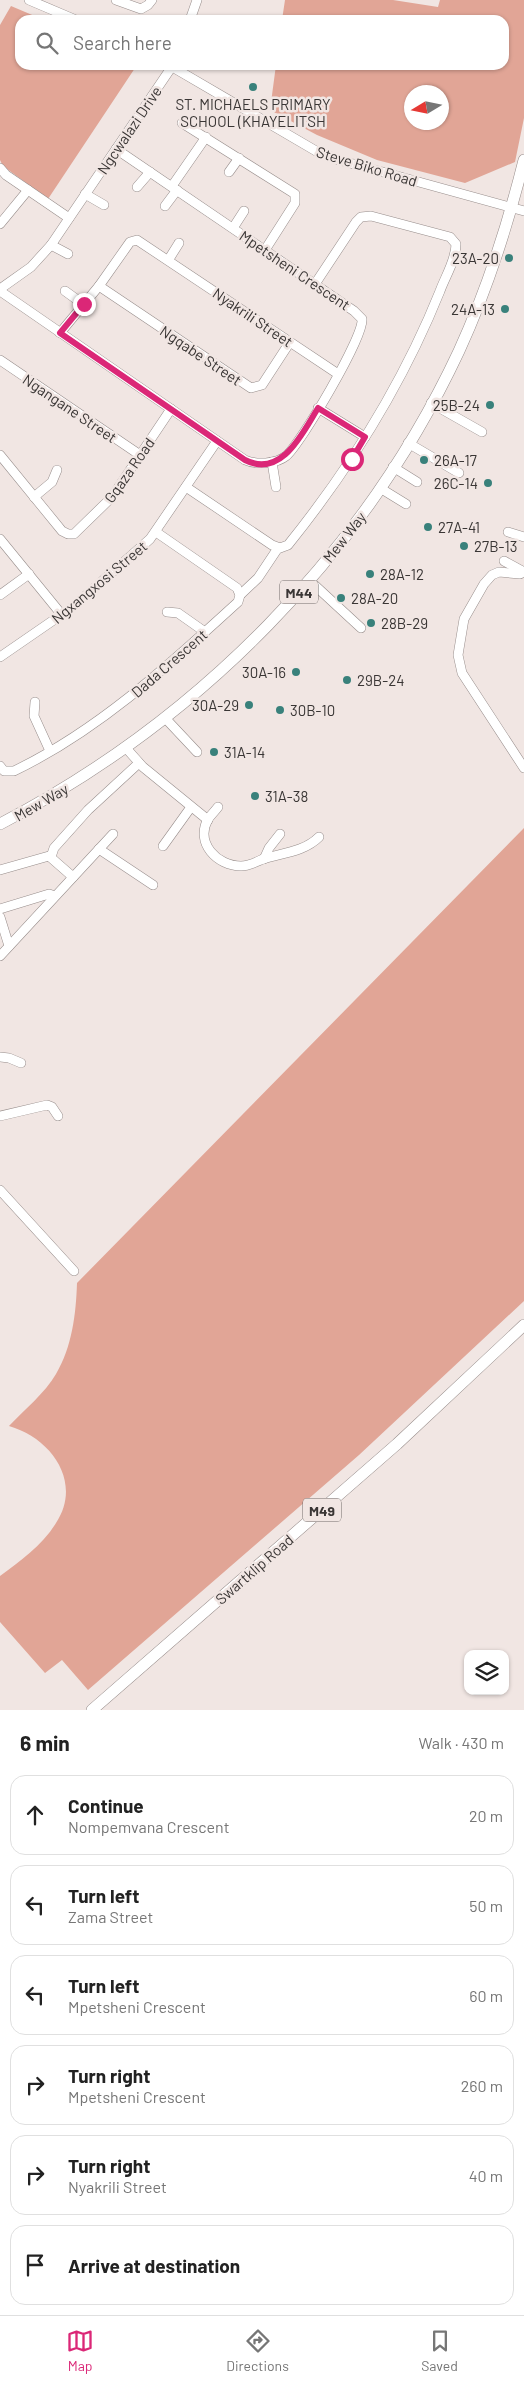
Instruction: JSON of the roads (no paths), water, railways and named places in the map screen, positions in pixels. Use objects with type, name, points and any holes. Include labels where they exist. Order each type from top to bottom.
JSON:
[{"type":"main road","name":"Mew Way","points":[[0,824],[65,788],[166,719],[230,664],[310,580],[380,488],[431,403],[459,351],[492,266],[512,207],[524,160]]},
{"type":"main road","name":"Swartklip Road","points":[[92,1710],[397,1444],[524,1325]]},
{"type":"street","points":[[29,0],[64,15]]},
{"type":"street","points":[[116,0],[141,9],[152,0]]},
{"type":"street","points":[[192,15],[197,0]]},
{"type":"street","name":"Ngcwalazi Drive","points":[[0,290],[31,267],[51,245],[168,70]]},
{"type":"street","name":"Steve Biko Road","points":[[178,70],[316,151],[338,160],[524,211]]},
{"type":"street","points":[[182,122],[291,190],[295,196],[295,203],[265,250]]},
{"type":"street","points":[[166,206],[206,137]]},
{"type":"street","name":"Mpetsheni Crescent","points":[[116,149],[315,284],[354,311],[362,319],[360,332],[318,408],[287,454],[272,462]]},
{"type":"street","points":[[230,172],[239,158]]},
{"type":"street","points":[[0,168],[69,218]]},
{"type":"street","points":[[137,187],[150,172]]},
{"type":"street","points":[[0,224],[28,190]]},
{"type":"street","points":[[85,194],[104,205]]},
{"type":"street","name":"Mpetsheni Crescent","points":[[233,228],[244,211]]},
{"type":"street","name":"Dada Crescent","points":[[0,766],[4,771],[10,773],[50,752],[122,703],[164,670],[238,602],[240,595],[258,578],[278,548],[288,545],[315,512],[365,437],[419,338],[451,264],[456,244],[450,237],[371,216],[363,216],[356,222],[315,284]]},
{"type":"street","name":"Nyakrili Street","points":[[60,333],[99,286],[133,240],[145,243],[338,374]]},
{"type":"street","points":[[169,259],[179,243]]},
{"type":"street","points":[[51,245],[68,254]]},
{"type":"street","name":"Ngqabe Street","points":[[99,286],[251,388],[262,385],[290,342]]},
{"type":"street","points":[[0,290],[248,461],[272,462],[276,487]]},
{"type":"street","points":[[65,291],[84,304]]},
{"type":"street","name":"Ngangane Street","points":[[0,360],[140,455]]},
{"type":"street","points":[[431,403],[482,432]]},
{"type":"street","points":[[318,408],[365,437]]},
{"type":"street","name":"Gqaza Road","points":[[0,455],[62,531],[74,534],[108,502],[171,409]]},
{"type":"street","name":"Ngxangxosi Street","points":[[0,657],[62,615],[132,556],[156,532],[217,441]]},
{"type":"street","points":[[408,442],[458,473]]},
{"type":"street","points":[[393,467],[417,482]]},
{"type":"street","points":[[34,497],[52,482],[57,470]]},
{"type":"street","points":[[186,487],[278,548]]},
{"type":"street","points":[[380,488],[406,504]]},
{"type":"street","points":[[156,532],[235,586],[240,595]]},
{"type":"street","points":[[508,532],[524,537]]},
{"type":"street","points":[[0,539],[62,615]]},
{"type":"street","points":[[504,561],[524,572]]},
{"type":"street","points":[[524,572],[499,572],[492,575],[484,584],[464,619],[458,655],[462,674],[524,768]]},
{"type":"street","points":[[0,595],[29,574]]},
{"type":"street","points":[[310,580],[361,628]]},
{"type":"street","points":[[167,612],[178,613],[205,632]]},
{"type":"street","points":[[35,702],[34,716],[50,752]]},
{"type":"street","points":[[166,719],[197,752]]},
{"type":"street","points":[[126,748],[139,763],[191,808],[208,820]]},
{"type":"street","points":[[51,857],[54,848],[88,810],[139,763]]},
{"type":"street","points":[[218,807],[208,820],[205,840],[211,854],[218,860],[240,866],[286,854],[313,844],[319,837]]},
{"type":"street","points":[[163,846],[191,808]]},
{"type":"street","points":[[0,956],[113,834]]},
{"type":"street","points":[[264,859],[268,848],[280,834]]},
{"type":"street","points":[[99,849],[153,885]]},
{"type":"street","points":[[0,870],[51,857]]},
{"type":"street","points":[[51,857],[73,877]]},
{"type":"street","points":[[0,909],[50,894],[55,896]]},
{"type":"street","points":[[0,917],[1,927],[9,946]]},
{"type":"street","points":[[0,1057],[9,1058],[20,1063]]},
{"type":"street","points":[[0,1116],[47,1105],[52,1107],[58,1116]]},
{"type":"street","points":[[0,1190],[74,1271]]},
{"type":"place","name":"ST. MICHAELS PRIMARY SCHOOL (KHAYELITSH","points":[[253,87]]},
{"type":"place","name":"23A-20","points":[[509,258]]},
{"type":"place","name":"24A-13","points":[[505,309]]},
{"type":"place","name":"25B-24","points":[[490,405]]},
{"type":"place","name":"26A-17","points":[[424,460]]},
{"type":"place","name":"26C-14","points":[[488,483]]},
{"type":"place","name":"27A-41","points":[[428,527]]},
{"type":"place","name":"27B-13","points":[[464,546]]},
{"type":"place","name":"28A-12","points":[[370,574]]},
{"type":"place","name":"28A-20","points":[[341,598]]},
{"type":"place","name":"28B-29","points":[[371,623]]},
{"type":"place","name":"30A-16","points":[[296,672]]},
{"type":"place","name":"29B-24","points":[[347,680]]},
{"type":"place","name":"30A-29","points":[[249,705]]},
{"type":"place","name":"30B-10","points":[[280,710]]},
{"type":"place","name":"31A-14","points":[[214,752]]},
{"type":"place","name":"31A-38","points":[[255,796]]}]
